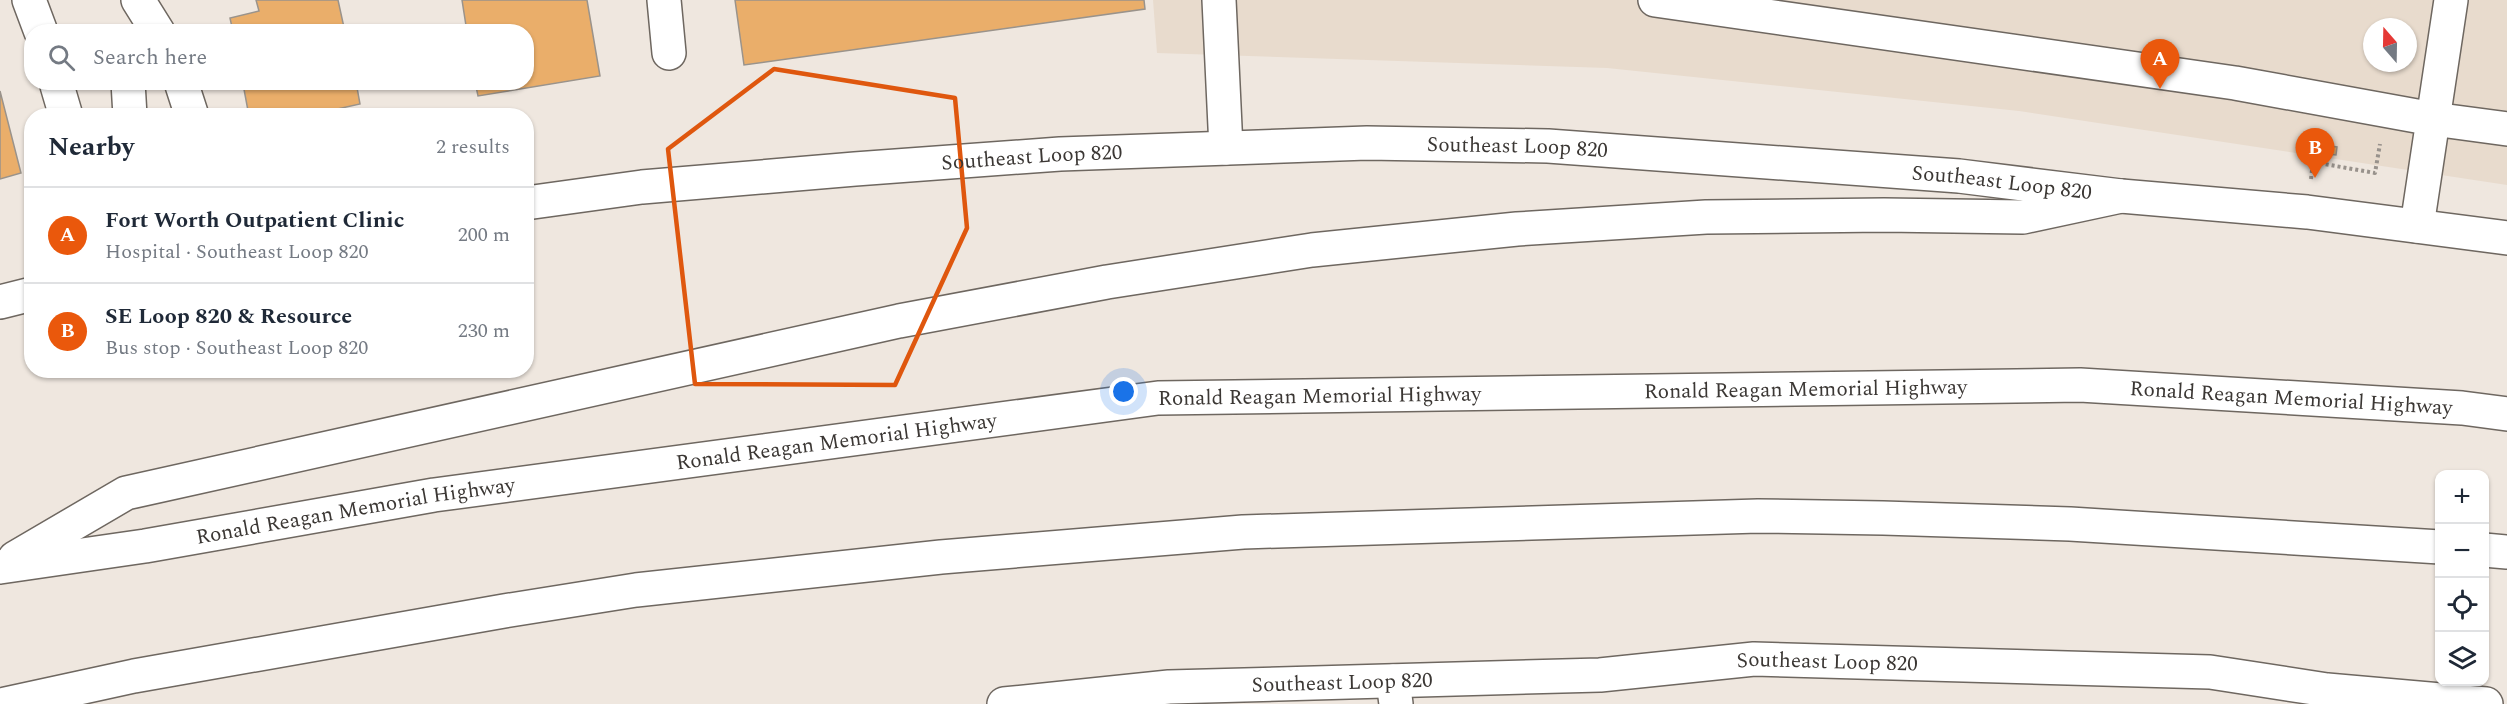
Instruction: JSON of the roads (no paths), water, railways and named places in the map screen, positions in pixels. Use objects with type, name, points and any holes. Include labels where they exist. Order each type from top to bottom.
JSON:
[{"type":"main road","points":[[29,0],[38,24]]},
{"type":"main road","points":[[132,24],[137,0]]},
{"type":"main road","points":[[137,0],[153,24]]},
{"type":"main road","points":[[664,0],[669,53]]},
{"type":"main road","points":[[1219,0],[1226,148]]},
{"type":"main road","points":[[1655,0],[2235,83],[2433,119],[2507,129]]},
{"type":"main road","points":[[2417,226],[2451,0]]},
{"type":"main road","points":[[58,90],[64,108]]},
{"type":"main road","points":[[128,90],[130,108]]},
{"type":"main road","points":[[184,90],[189,108]]},
{"type":"main road","name":"Southeast Loop 820","points":[[534,202],[642,187],[1060,154],[1366,142],[1548,146],[1959,176],[2121,196],[2307,212],[2507,238]]},
{"type":"main road","points":[[0,567],[126,493],[899,321],[1107,282],[1312,250],[1517,229],[1706,217],[1884,215],[2023,217],[2121,196]]},
{"type":"main road","points":[[0,302],[24,296]]},
{"type":"main road","name":"Ronald Reagan Memorial Highway","points":[[0,567],[145,546],[434,495],[1158,398],[2080,385],[2462,408],[2507,414]]},
{"type":"main road","points":[[5,704],[134,676],[636,590],[941,557],[1243,532],[1758,516],[1861,517],[2070,524],[2435,547]]},
{"type":"main road","points":[[2489,550],[2507,552]]},
{"type":"main road","name":"Southeast Loop 820","points":[[1004,704],[1169,687],[1395,692],[1600,675],[1754,659],[2210,672],[2314,696],[2486,704]]},
{"type":"main road","name":"Southeast Loop 820","points":[[1103,704],[1169,687]]},
{"type":"place","name":"Fort Worth Outpatient Clinic","points":[[2160,89]]},
{"type":"place","name":"SE Loop 820 & Resource","points":[[2315,178]]}]
